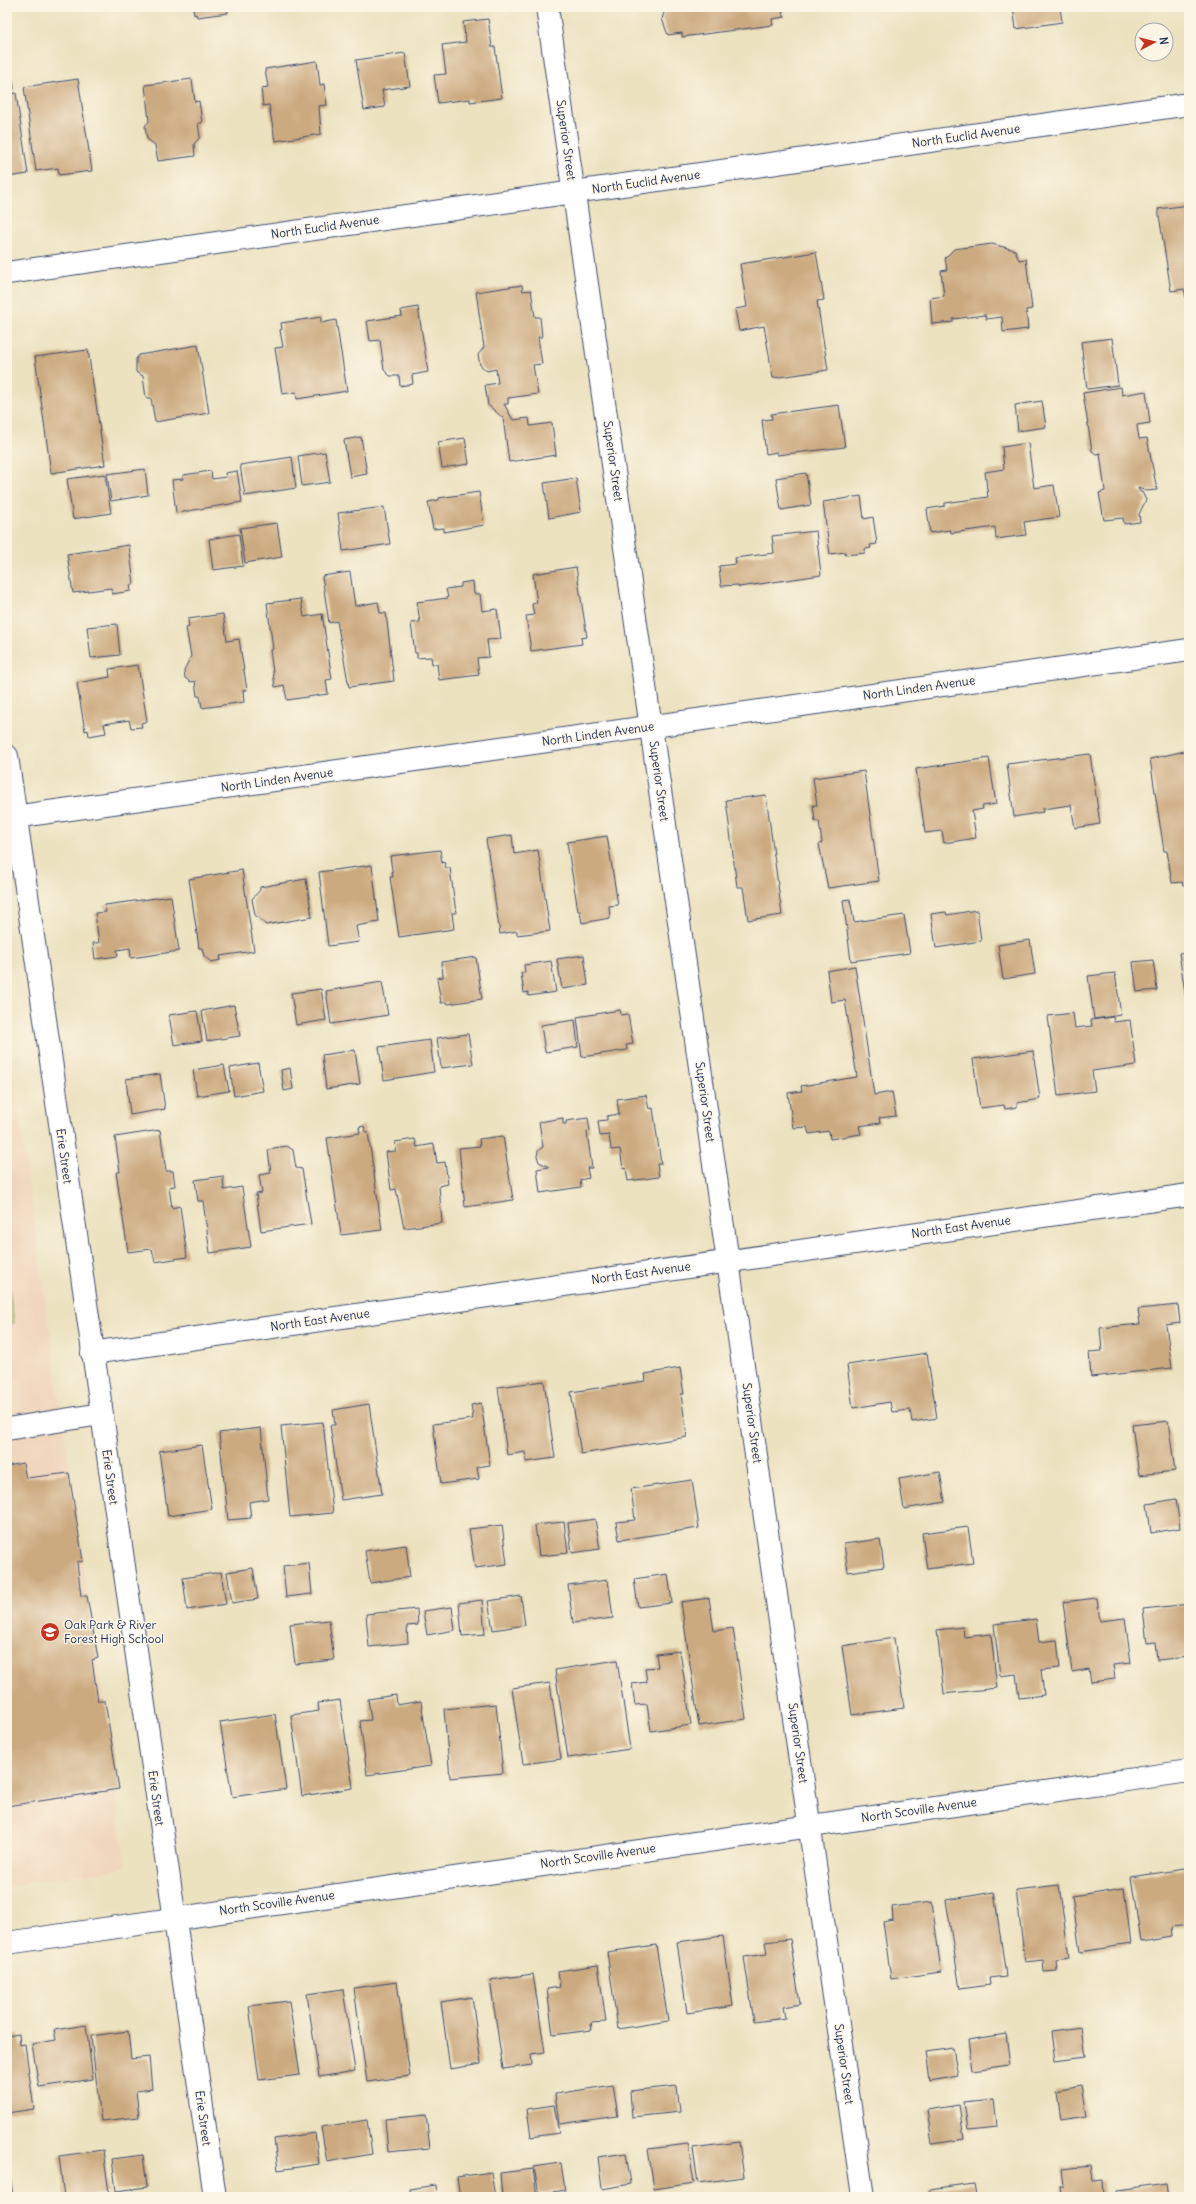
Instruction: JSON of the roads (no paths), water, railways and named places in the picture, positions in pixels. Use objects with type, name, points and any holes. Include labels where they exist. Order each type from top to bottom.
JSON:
[{"type":"street","name":"Superior Street","points":[[547,7],[863,2197]]},
{"type":"street","name":"North Euclid Avenue","points":[[7,273],[1189,104]]},
{"type":"street","name":"North Linden Avenue","points":[[11,818],[1189,650]]},
{"type":"street","name":"Erie Street","points":[[7,756],[11,818],[92,1353],[173,1918],[215,2197]]},
{"type":"street","name":"North East Avenue","points":[[92,1353],[728,1260],[1189,1195]]},
{"type":"street","points":[[7,1429],[101,1414]]},
{"type":"street","name":"North Scoville Avenue","points":[[7,1943],[1189,1771]]},
{"type":"place","name":"Oak Park & River Forest High School","points":[[50,1632]]}]
